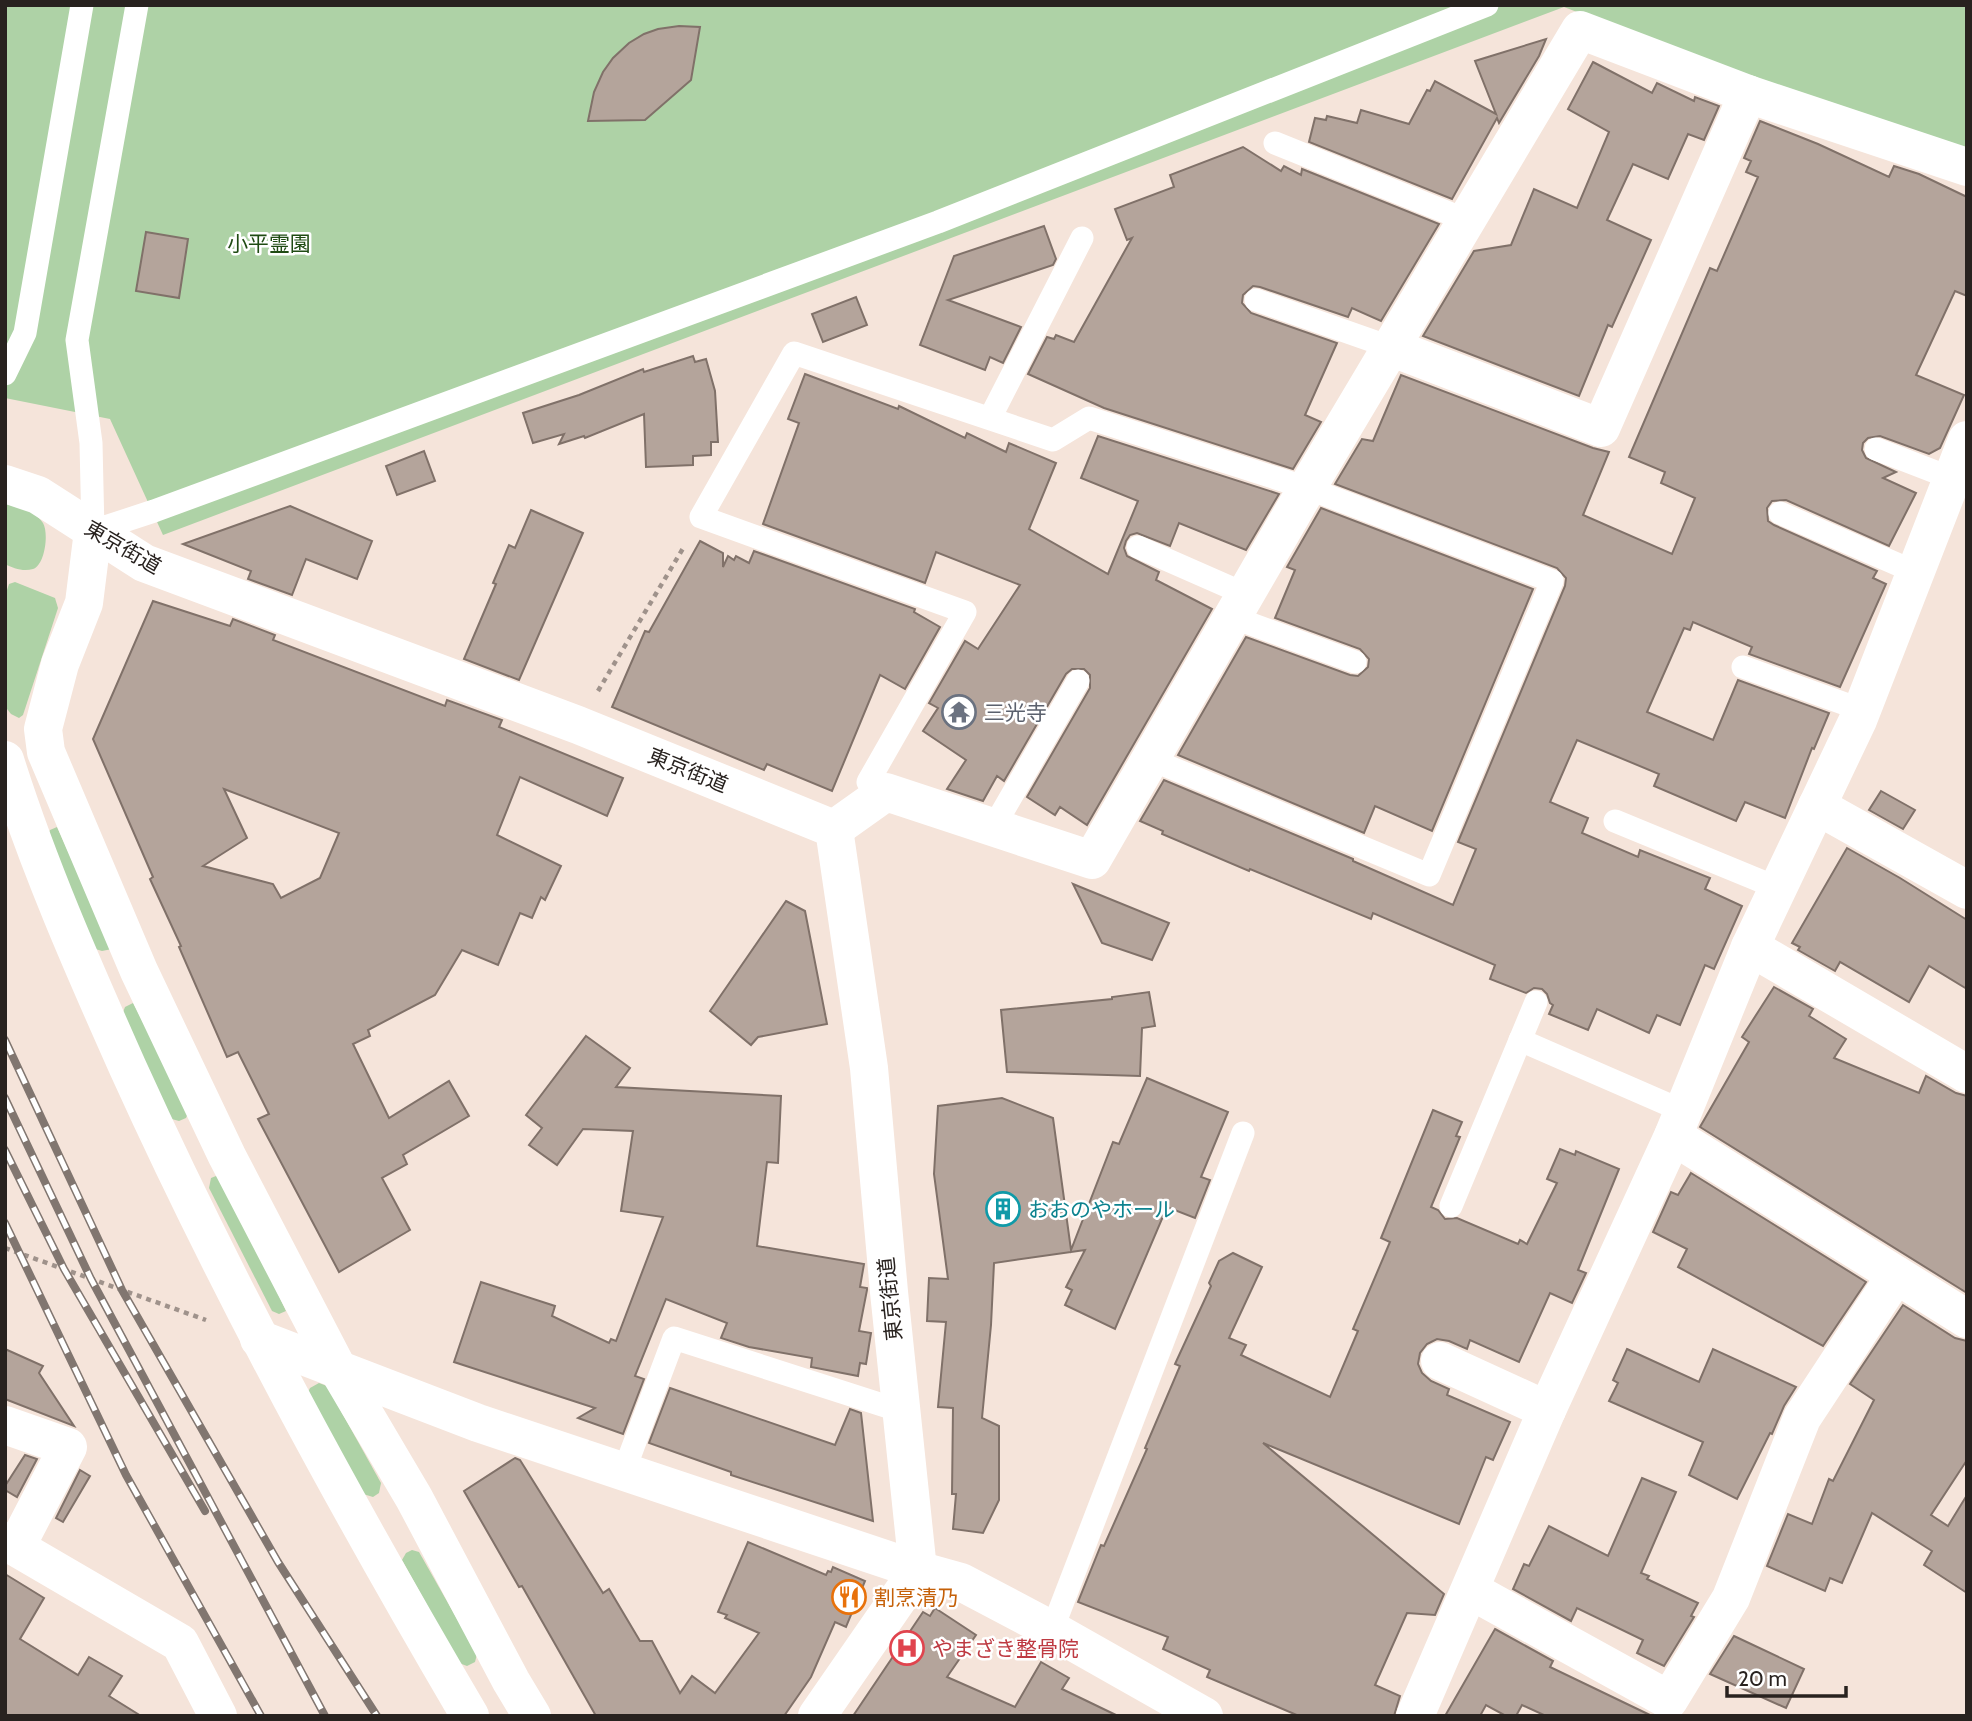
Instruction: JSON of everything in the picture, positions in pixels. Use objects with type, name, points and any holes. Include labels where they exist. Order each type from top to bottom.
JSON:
[{"type":"street","points":[[834,829],[886,792],[1092,860],[1307,488],[1580,30],[1748,94],[1967,167]]},
{"type":"street","points":[[1390,347],[1601,428],[1748,94]]},
{"type":"street","points":[[1415,1716],[1547,1410],[1678,1124],[1750,947],[1863,710],[1967,440]]},
{"type":"street","name":"東京街道","points":[[5,484],[38,495],[144,564],[578,725],[834,829],[869,1068],[918,1570]]},
{"type":"street","points":[[93,531],[84,603],[60,664],[43,729],[46,752],[139,971],[221,1144],[339,1371],[414,1498],[511,1682],[532,1716]]},
{"type":"street","points":[[5,760],[76,951],[174,1169],[259,1339],[367,1540],[470,1716]]},
{"type":"street","points":[[1817,806],[1967,890]]},
{"type":"street","points":[[1750,947],[1967,1074]]},
{"type":"street","points":[[1678,1124],[1896,1275],[1967,1319]]},
{"type":"street","points":[[1470,1590],[1669,1700],[1731,1598],[1802,1418],[1896,1275]]},
{"type":"street","points":[[259,1339],[478,1423],[961,1582],[1204,1716]]},
{"type":"street","points":[[1440,1361],[1547,1410]]},
{"type":"street","points":[[5,1425],[68,1447],[10,1544],[180,1643],[218,1716]]},
{"type":"street","points":[[817,1716],[918,1570]]},
{"type":"lane","points":[[5,374],[25,333],[82,5]]},
{"type":"lane","points":[[137,5],[77,340],[91,443],[93,531],[938,222],[1487,5]]},
{"type":"lane","points":[[1275,143],[1466,220]]},
{"type":"lane","points":[[990,418],[1082,238]]},
{"type":"lane","points":[[1256,299],[1390,347]]},
{"type":"lane","points":[[886,792],[868,782],[965,612],[701,517],[794,353],[1053,440],[1089,418],[1307,488],[1552,581],[1429,875],[1150,759]]},
{"type":"lane","points":[[1876,449],[1951,478]]},
{"type":"lane","points":[[1780,513],[1915,572]]},
{"type":"lane","points":[[1138,547],[1239,605],[1355,662]]},
{"type":"lane","points":[[1743,667],[1863,710]]},
{"type":"lane","points":[[993,828],[1079,681]]},
{"type":"lane","points":[[1615,821],[1778,888]]},
{"type":"lane","points":[[1451,1206],[1536,1002]]},
{"type":"lane","points":[[1520,1040],[1678,1124]]},
{"type":"lane","points":[[1052,1630],[1243,1133]]},
{"type":"lane","points":[[624,1471],[674,1338],[901,1411]]},
{"type":"path","points":[[578,725],[701,517]]},
{"type":"path","points":[[5,1248],[259,1339]]},
{"type":"green space","name":"小平霊園","points":[[5,5],[1967,5],[1967,163],[1564,7],[163,535],[110,419],[5,398]]},
{"type":"green space","points":[[5,499],[31,512],[45,528],[45,548],[40,562],[33,569],[22,570],[5,564]]},
{"type":"green space","points":[[15,582],[55,598],[58,608],[23,715],[19,718],[7,709],[5,596],[9,584]]},
{"type":"green space","points":[[57,827],[112,949],[102,951],[92,948],[47,837],[50,830]]},
{"type":"green space","points":[[133,1003],[190,1109],[186,1118],[179,1121],[168,1118],[122,1015],[125,1007]]},
{"type":"green space","points":[[211,1178],[224,1178],[286,1311],[279,1314],[272,1311],[209,1188]]},
{"type":"green space","points":[[319,1383],[327,1386],[381,1483],[379,1493],[373,1497],[363,1494],[306,1396],[310,1388]]},
{"type":"green space","points":[[412,1550],[419,1552],[477,1654],[475,1662],[467,1666],[459,1663],[402,1560],[406,1553]]},
{"type":"building","points":[[679,26],[700,27],[691,80],[645,120],[588,121],[594,92],[613,58],[644,34]]},
{"type":"building","points":[[1546,39],[1539,56],[1499,123],[1497,118],[1452,199],[1309,142],[1315,118],[1326,120],[1327,116],[1357,123],[1361,110],[1409,124],[1427,90],[1430,91],[1435,81],[1496,114],[1475,61]]},
{"type":"building","points":[[1593,62],[1652,93],[1657,83],[1694,101],[1695,97],[1719,106],[1704,140],[1688,134],[1668,179],[1633,164],[1607,220],[1651,240],[1612,327],[1608,325],[1579,396],[1423,336],[1474,251],[1511,245],[1534,189],[1577,208],[1609,132],[1568,109]]},
{"type":"building","points":[[1760,121],[1889,177],[1894,166],[1919,174],[1967,197],[1967,296],[1955,291],[1916,375],[1964,395],[1940,448],[1929,454],[1880,436],[1868,438],[1863,443],[1862,450],[1866,458],[1896,472],[1883,478],[1916,493],[1889,546],[1786,500],[1772,501],[1767,508],[1768,521],[1774,525],[1877,571],[1873,578],[1886,584],[1840,687],[1749,654],[1752,647],[1693,622],[1690,630],[1684,628],[1647,712],[1713,740],[1738,680],[1829,713],[1814,749],[1812,748],[1785,818],[1745,802],[1736,821],[1654,786],[1659,774],[1577,740],[1550,802],[1588,818],[1582,833],[1638,857],[1640,850],[1710,878],[1705,889],[1742,906],[1714,969],[1705,965],[1680,1025],[1657,1015],[1649,1033],[1597,1009],[1588,1030],[1549,1014],[1553,1005],[1542,989],[1534,988],[1526,993],[1490,979],[1495,965],[1373,913],[1371,919],[1250,869],[1249,871],[1162,834],[1163,831],[1140,821],[1164,780],[1353,859],[1453,905],[1476,849],[1458,842],[1565,586],[1566,578],[1557,568],[1335,484],[1362,439],[1373,441],[1401,375],[1609,452],[1583,515],[1672,554],[1695,498],[1661,483],[1665,472],[1629,457],[1710,268],[1717,271],[1758,177],[1746,172],[1751,161],[1744,158]]},
{"type":"building","points":[[1243,147],[1281,171],[1284,166],[1301,175],[1302,169],[1439,224],[1381,321],[1352,308],[1348,317],[1260,287],[1253,286],[1243,295],[1242,303],[1251,313],[1337,343],[1305,415],[1321,422],[1293,469],[1104,408],[1028,374],[1047,337],[1054,339],[1056,335],[1074,342],[1132,238],[1127,240],[1115,209],[1174,187],[1170,175]]},
{"type":"building","points":[[1044,226],[1056,259],[1053,265],[948,300],[1021,327],[1003,363],[990,357],[985,370],[920,345],[954,256]]},
{"type":"building","points":[[146,232],[188,239],[179,298],[136,291]]},
{"type":"building","points":[[856,297],[867,325],[823,342],[812,314]]},
{"type":"building","points":[[693,356],[695,362],[706,359],[715,391],[718,442],[711,442],[711,455],[693,456],[693,465],[646,467],[644,414],[585,438],[584,436],[559,444],[564,434],[533,443],[523,413],[579,395],[643,369],[644,372]]},
{"type":"building","points":[[805,374],[898,409],[899,406],[965,438],[967,433],[1006,452],[1009,443],[1056,463],[1029,529],[1108,574],[1138,501],[1081,478],[1098,436],[1279,494],[1246,550],[1179,523],[1170,546],[1137,533],[1130,535],[1126,541],[1124,548],[1127,556],[1159,572],[1156,580],[1212,609],[1087,825],[1060,807],[1055,815],[1027,797],[1090,688],[1090,675],[1084,669],[1072,669],[1066,674],[1004,781],[997,776],[983,801],[947,789],[966,760],[923,731],[938,708],[929,703],[965,641],[978,649],[1020,585],[936,552],[925,583],[763,524],[799,423],[788,419]]},
{"type":"building","points":[[424,451],[435,481],[397,495],[386,466]]},
{"type":"building","points":[[290,506],[372,541],[357,579],[306,559],[292,595],[248,579],[251,571],[183,544]]},
{"type":"building","points":[[1321,508],[1533,589],[1432,831],[1375,806],[1364,833],[1178,755],[1246,637],[1350,675],[1358,676],[1368,667],[1369,659],[1360,649],[1275,618],[1295,570],[1287,567]]},
{"type":"building","points":[[531,510],[583,533],[519,680],[464,659],[496,584],[493,583],[509,545],[515,548]]},
{"type":"building","points":[[700,541],[723,553],[723,567],[728,556],[734,560],[736,556],[749,563],[754,551],[915,609],[914,612],[940,627],[905,689],[880,675],[832,791],[767,764],[764,770],[612,707],[645,631],[649,632]]},
{"type":"building","points":[[153,601],[230,626],[233,619],[275,635],[273,640],[445,706],[447,700],[502,720],[499,727],[623,778],[607,816],[520,777],[497,835],[561,866],[545,900],[541,897],[532,918],[520,913],[498,965],[462,950],[435,995],[368,1030],[370,1036],[353,1044],[389,1118],[449,1081],[469,1116],[403,1155],[407,1164],[382,1178],[410,1230],[339,1272],[258,1119],[269,1114],[238,1052],[227,1057],[93,739]],"holes":[[[224,789],[339,833],[320,878],[281,898],[273,884],[203,866],[247,838]]]},
{"type":"building","points":[[1881,791],[1915,810],[1903,829],[1869,810]]},
{"type":"building","points":[[1847,848],[1967,920],[1967,989],[1929,966],[1909,1002],[1840,962],[1835,971],[1798,950],[1800,947],[1792,943]]},
{"type":"building","points":[[1073,884],[1169,923],[1152,960],[1102,943]]},
{"type":"building","points":[[786,901],[805,911],[827,1024],[758,1037],[751,1045],[710,1011]]},
{"type":"building","points":[[1774,987],[1813,1009],[1809,1016],[1846,1039],[1834,1058],[1919,1093],[1926,1076],[1956,1093],[1967,1096],[1967,1293],[1700,1127],[1749,1042],[1742,1037]]},
{"type":"building","points":[[1149,992],[1155,1026],[1142,1028],[1140,1076],[1007,1072],[1001,1010],[1112,999]]},
{"type":"building","points":[[586,1036],[630,1068],[616,1087],[781,1096],[778,1163],[767,1162],[757,1246],[864,1264],[860,1287],[867,1290],[859,1331],[871,1333],[866,1364],[860,1363],[858,1376],[811,1367],[812,1358],[749,1347],[721,1338],[727,1323],[666,1299],[635,1376],[644,1379],[623,1434],[578,1418],[595,1408],[454,1362],[481,1282],[555,1306],[552,1316],[609,1343],[611,1339],[616,1341],[663,1217],[621,1211],[633,1131],[583,1129],[557,1165],[529,1145],[542,1128],[526,1115]]},
{"type":"building","points":[[1147,1078],[1228,1112],[1201,1177],[1210,1180],[1195,1218],[1167,1207],[1115,1329],[1065,1305],[1072,1290],[1066,1287],[1085,1250],[994,1263],[982,1418],[999,1426],[999,1500],[983,1533],[953,1529],[956,1494],[952,1494],[953,1408],[938,1407],[946,1322],[927,1321],[929,1278],[948,1279],[934,1174],[938,1106],[1002,1098],[1053,1118],[1071,1250],[1113,1142],[1119,1144]]},
{"type":"building","points":[[1433,1110],[1462,1122],[1456,1136],[1460,1137],[1431,1207],[1438,1210],[1445,1219],[1457,1218],[1518,1244],[1520,1240],[1527,1244],[1557,1183],[1547,1179],[1560,1149],[1575,1155],[1576,1151],[1619,1169],[1578,1270],[1586,1273],[1572,1303],[1550,1293],[1519,1362],[1470,1340],[1467,1349],[1437,1339],[1427,1344],[1420,1353],[1418,1364],[1422,1373],[1431,1381],[1449,1389],[1447,1395],[1510,1422],[1493,1460],[1486,1457],[1459,1524],[1263,1443],[1444,1594],[1435,1615],[1407,1613],[1375,1685],[1400,1696],[1394,1716],[1299,1716],[1207,1677],[1210,1670],[1163,1649],[1168,1637],[1078,1602],[1101,1545],[1104,1546],[1147,1449],[1145,1448],[1180,1366],[1175,1364],[1211,1286],[1209,1283],[1219,1261],[1233,1253],[1262,1267],[1229,1338],[1246,1345],[1241,1355],[1330,1397],[1358,1331],[1353,1329],[1390,1242],[1381,1238]]},
{"type":"building","points":[[1691,1173],[1866,1282],[1823,1346],[1678,1267],[1687,1249],[1653,1232],[1671,1192],[1678,1195]]},
{"type":"building","points":[[1903,1305],[1955,1338],[1967,1341],[1967,1460],[1931,1515],[1948,1526],[1967,1495],[1967,1593],[1924,1565],[1932,1551],[1872,1513],[1842,1583],[1830,1578],[1825,1591],[1767,1566],[1788,1514],[1812,1524],[1829,1479],[1833,1481],[1874,1400],[1850,1384]]},
{"type":"building","points":[[5,1349],[43,1366],[39,1373],[74,1426],[5,1399]]},
{"type":"building","points":[[1627,1349],[1699,1382],[1713,1349],[1796,1387],[1737,1499],[1689,1475],[1703,1442],[1609,1401],[1618,1383],[1613,1380]]},
{"type":"building","points":[[670,1388],[835,1445],[850,1409],[861,1413],[873,1521],[731,1475],[731,1472],[649,1443]]},
{"type":"building","points":[[25,1455],[37,1459],[17,1497],[5,1490],[5,1486]]},
{"type":"building","points":[[515,1458],[520,1460],[603,1593],[609,1589],[640,1641],[652,1641],[680,1693],[692,1676],[715,1693],[759,1633],[725,1618],[727,1615],[718,1612],[748,1542],[826,1575],[833,1567],[865,1581],[846,1627],[835,1622],[811,1677],[784,1716],[596,1716],[464,1491]]},
{"type":"building","points":[[80,1470],[90,1476],[63,1522],[56,1518]]},
{"type":"building","points":[[1642,1478],[1676,1492],[1641,1573],[1649,1576],[1647,1579],[1698,1603],[1691,1616],[1694,1617],[1664,1666],[1637,1653],[1643,1640],[1577,1608],[1571,1621],[1513,1589],[1524,1564],[1529,1566],[1549,1526],[1608,1556]]},
{"type":"building","points":[[5,1574],[44,1598],[20,1639],[78,1675],[89,1657],[122,1676],[109,1696],[141,1716],[5,1716]]},
{"type":"building","points":[[935,1608],[976,1635],[947,1677],[1015,1707],[1041,1662],[1069,1678],[1062,1689],[1118,1716],[853,1716],[923,1612],[930,1616]]},
{"type":"building","points":[[1495,1629],[1553,1661],[1550,1667],[1652,1716],[1546,1716],[1522,1705],[1516,1716],[1506,1716],[1486,1705],[1480,1716],[1445,1716]]},
{"type":"building","points":[[1734,1636],[1804,1669],[1786,1708],[1710,1674]]},
{"type":"railway","points":[[5,1040],[122,1290],[278,1562],[377,1716]]},
{"type":"railway","points":[[5,1098],[91,1279],[325,1716]]},
{"type":"railway","points":[[5,1150],[64,1269],[205,1511]]},
{"type":"railway","points":[[5,1223],[126,1475],[261,1716]]},
{"type":"place","name":"三光寺","points":[[959,712]]},
{"type":"place","name":"おおのやホール","points":[[1003,1209]]},
{"type":"place","name":"割烹清乃","points":[[849,1597]]},
{"type":"place","name":"やまざき整骨院","points":[[907,1648]]}]
